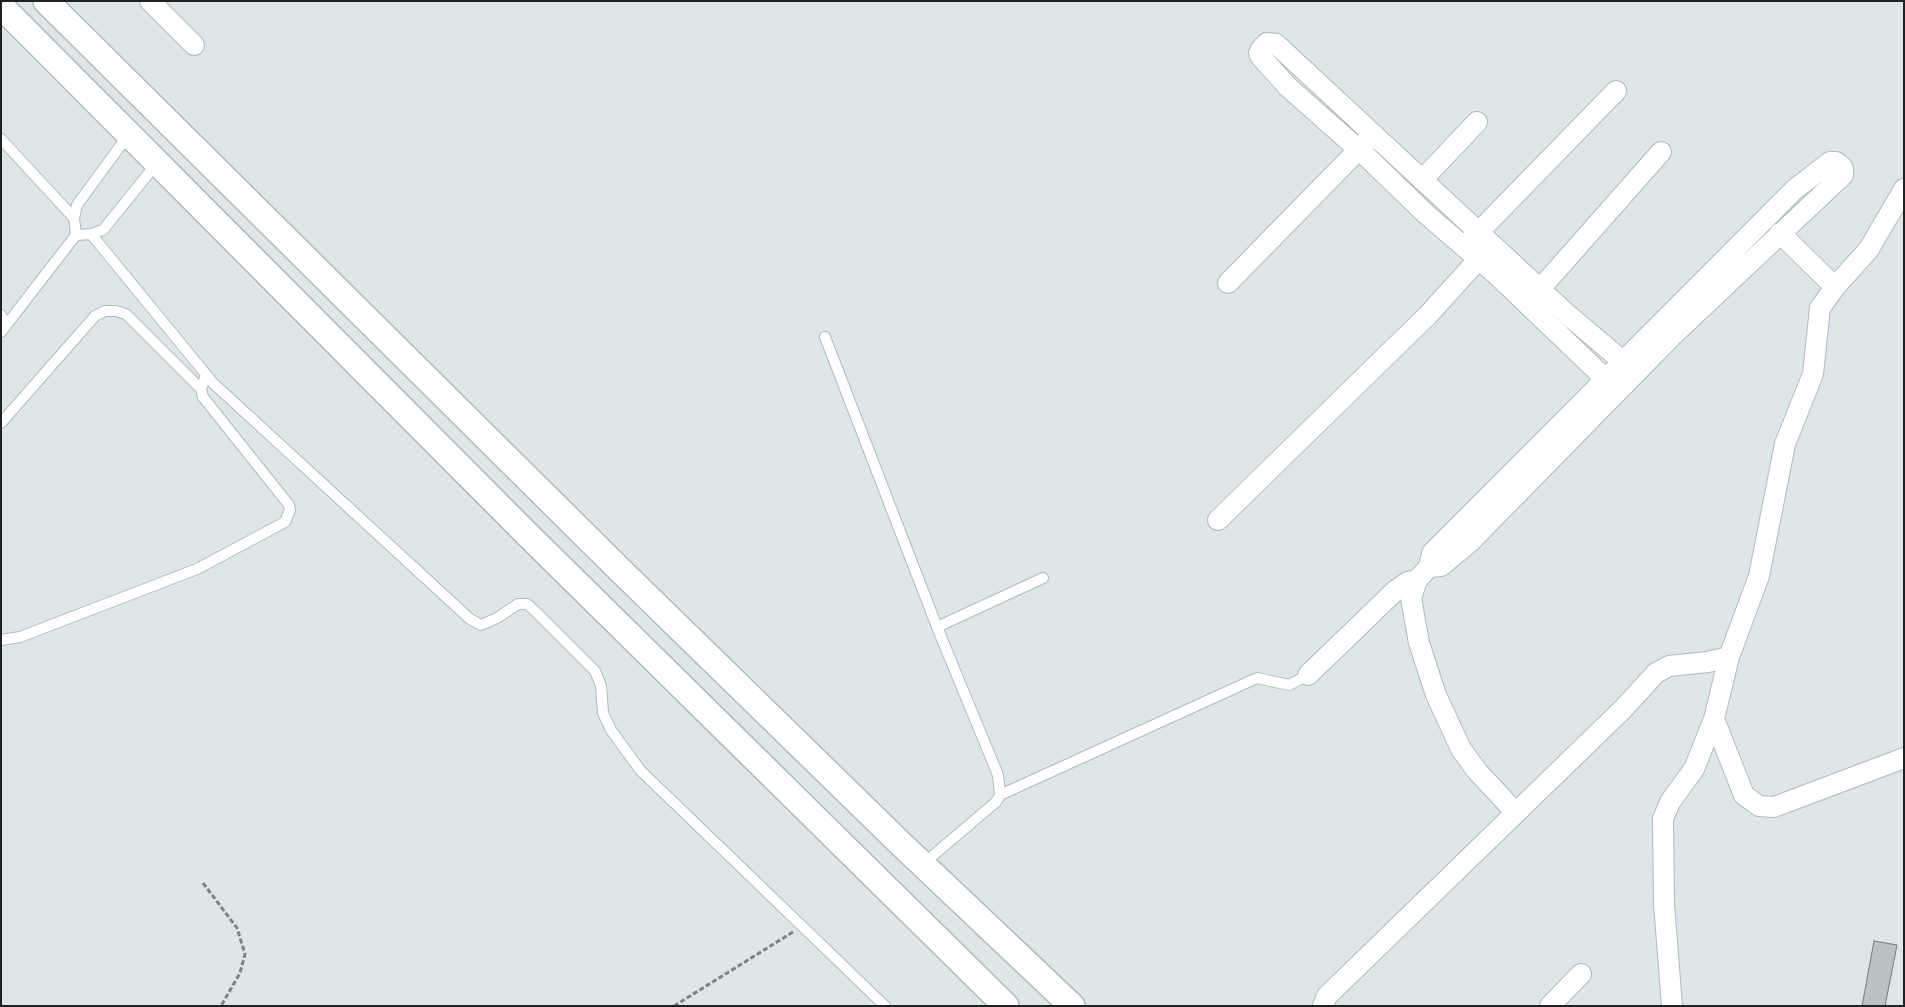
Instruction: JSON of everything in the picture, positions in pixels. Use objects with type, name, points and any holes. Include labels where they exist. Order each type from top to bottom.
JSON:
[{"type":"street","points":[[46,1],[612,562],[922,865],[1072,1006]]},
{"type":"street","points":[[150,1],[194,45]]},
{"type":"street","points":[[1,6],[530,537],[1006,1006]]},
{"type":"street","points":[[1613,385],[1498,276],[1288,87],[1261,58],[1261,49],[1267,43],[1276,44],[1540,289],[1630,367]]},
{"type":"street","points":[[1218,520],[1428,314],[1471,253],[1616,91]]},
{"type":"street","points":[[1422,180],[1477,122]]},
{"type":"street","points":[[1228,283],[1374,134]]},
{"type":"street","points":[[1540,289],[1662,152]]},
{"type":"street","points":[[1308,675],[1396,590],[1441,566],[1470,542],[1613,385],[1794,190],[1830,162],[1836,162],[1843,168],[1842,175],[1780,233],[1630,367]]},
{"type":"street","points":[[1672,1006],[1664,904],[1663,819],[1670,802],[1694,769],[1714,720],[1729,657],[1759,576],[1785,444],[1812,374],[1820,308],[1835,287],[1869,250],[1904,189]]},
{"type":"street","points":[[1780,233],[1835,287]]},
{"type":"street","points":[[1423,574],[1410,598],[1412,614],[1442,710],[1457,741],[1472,764],[1516,813]]},
{"type":"street","points":[[1323,1006],[1327,996],[1623,709],[1656,673],[1669,666],[1708,662],[1729,657]]},
{"type":"street","points":[[1714,720],[1744,795],[1759,806],[1774,806],[1904,758]]},
{"type":"street","points":[[1550,1006],[1581,974]]},
{"type":"lane","points":[[4,329],[76,234],[74,218],[77,205],[129,134]]},
{"type":"lane","points":[[1,139],[74,218]]},
{"type":"lane","points":[[76,234],[90,234],[103,230],[157,162]]},
{"type":"lane","points":[[90,234],[206,375],[470,619],[480,625],[497,618],[508,608],[527,604],[595,672],[601,686],[603,713],[611,730],[640,770],[885,1006]]},
{"type":"lane","points":[[1,423],[95,316],[104,311],[116,311],[126,314],[201,389],[209,406],[271,480],[289,505],[290,510],[285,522],[196,569],[20,637],[1,640]]},
{"type":"lane","points":[[1,315],[4,329]]},
{"type":"lane","points":[[825,337],[936,626],[998,775],[1000,795],[996,802],[922,865]]},
{"type":"lane","points":[[201,389],[206,375]]},
{"type":"lane","points":[[936,626],[1043,578]]},
{"type":"lane","points":[[1000,795],[1257,678],[1289,685],[1308,675]]},
{"type":"path","points":[[203,883],[238,928],[245,954],[240,973],[221,1006]]},
{"type":"path","points":[[674,1006],[802,926]]},
{"type":"building","points":[[1874,941],[1897,945],[1885,1006],[1862,1006]]}]
